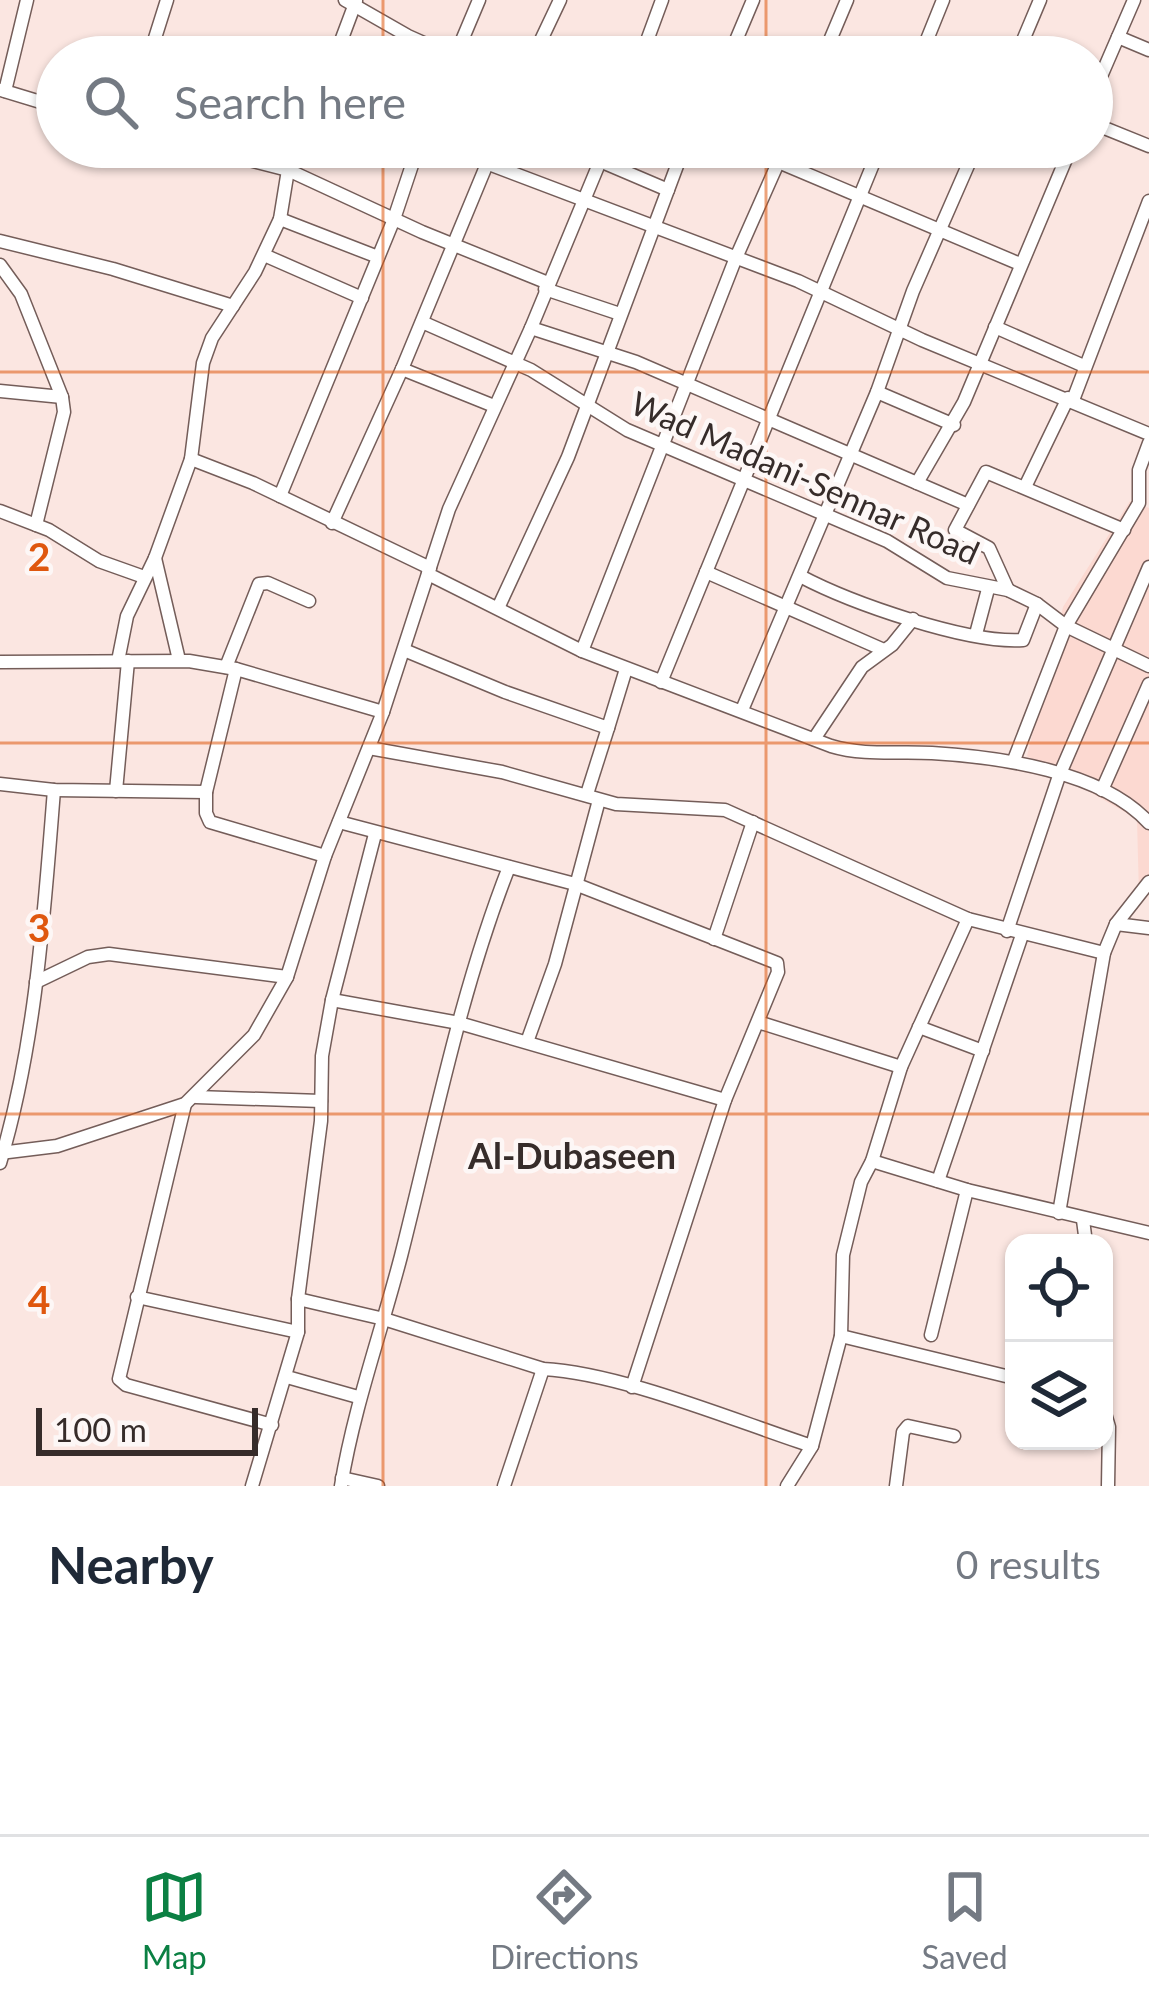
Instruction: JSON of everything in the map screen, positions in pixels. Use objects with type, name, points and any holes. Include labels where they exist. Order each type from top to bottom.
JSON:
[{"type":"street","points":[[27,0],[2,90],[36,101]]},
{"type":"street","points":[[156,36],[167,0]]},
{"type":"street","points":[[464,36],[479,0]]},
{"type":"street","points":[[543,36],[560,0]]},
{"type":"street","points":[[648,36],[662,0]]},
{"type":"street","points":[[738,36],[753,0]]},
{"type":"street","points":[[832,36],[847,0]]},
{"type":"street","points":[[928,36],[943,0]]},
{"type":"street","points":[[1025,36],[1040,0]]},
{"type":"street","points":[[1113,49],[1134,0]]},
{"type":"street","points":[[342,36],[353,1],[406,36]]},
{"type":"street","points":[[1118,37],[1149,50]]},
{"type":"street","points":[[1113,131],[1149,146]]},
{"type":"street","points":[[280,168],[620,314]]},
{"type":"street","points":[[280,496],[411,168]]},
{"type":"street","points":[[332,523],[485,168]]},
{"type":"street","points":[[499,168],[819,290],[899,329],[1071,399],[1149,438],[1139,470],[1144,504],[1066,626],[1014,760]]},
{"type":"street","points":[[272,1425],[118,1379],[137,1298],[190,1101],[254,1036],[287,977],[326,856],[383,712],[449,509],[597,168]]},
{"type":"street","points":[[612,168],[668,190]]},
{"type":"street","name":"Wad Madani-Sennar Road","points":[[499,606],[549,501],[676,168]]},
{"type":"street","points":[[582,650],[735,260],[776,168]]},
{"type":"street","points":[[788,168],[1020,264]]},
{"type":"street","points":[[661,682],[870,168]]},
{"type":"street","points":[[742,710],[967,168]]},
{"type":"street","name":"Wad Madani-Sennar Road","points":[[531,328],[608,351],[917,483],[954,424],[1062,168]]},
{"type":"street","points":[[116,791],[127,616],[155,558],[191,458],[203,363],[212,338],[264,255],[280,219],[288,170]]},
{"type":"street","points":[[1025,487],[1071,399],[1149,201]]},
{"type":"street","points":[[280,219],[378,257]]},
{"type":"street","points":[[0,241],[232,306]]},
{"type":"street","points":[[1132,242],[1149,249]]},
{"type":"street","points":[[264,255],[362,298]]},
{"type":"street","points":[[0,265],[21,293],[64,412],[36,525]]},
{"type":"street","name":"Wad Madani-Sennar Road","points":[[422,322],[531,370],[586,407],[664,446],[887,541],[947,578],[1008,590],[1066,626],[1149,666]]},
{"type":"street","points":[[994,327],[1084,366]]},
{"type":"street","points":[[402,369],[494,406]]},
{"type":"street","points":[[0,392],[62,398]]},
{"type":"street","points":[[877,392],[954,424]]},
{"type":"street","points":[[191,458],[280,496],[626,669],[845,750],[1014,760],[1102,790],[1134,806],[1149,823]]},
{"type":"street","points":[[1008,590],[989,548],[955,530],[986,472],[1124,530]]},
{"type":"street","points":[[917,483],[968,506]]},
{"type":"street","points":[[0,511],[36,525],[99,561],[144,577]]},
{"type":"street","points":[[155,558],[179,660]]},
{"type":"street","points":[[1007,931],[1059,776],[1149,567]]},
{"type":"street","points":[[706,572],[884,650]]},
{"type":"street","points":[[800,576],[857,603],[976,634],[1024,640],[1037,604]]},
{"type":"street","points":[[308,601],[268,583],[259,584],[231,669],[206,813],[210,822],[326,856]]},
{"type":"street","points":[[976,634],[988,589]]},
{"type":"street","points":[[814,739],[862,668],[913,619]]},
{"type":"street","points":[[404,650],[608,728]]},
{"type":"street","points":[[0,662],[179,660],[231,669],[383,712]]},
{"type":"street","points":[[527,1042],[555,964],[608,728],[626,669]]},
{"type":"street","points":[[1102,790],[1149,684]]},
{"type":"street","points":[[369,748],[502,772],[593,797],[724,810],[968,919],[1104,953]]},
{"type":"street","points":[[0,784],[54,790],[206,792]]},
{"type":"street","points":[[54,790],[36,982],[19,1089],[1,1156],[57,1145],[190,1101],[321,1101]]},
{"type":"street","points":[[339,822],[575,884],[777,963],[778,971],[725,1100],[632,1388]]},
{"type":"street","points":[[714,939],[753,822]]},
{"type":"street","points":[[252,1486],[298,1331],[322,1056],[375,834]]},
{"type":"street","points":[[379,1486],[342,1482],[358,1396],[384,1319],[459,1023],[509,868]]},
{"type":"street","points":[[1059,1213],[1104,953],[1116,925],[1149,882]]},
{"type":"street","points":[[787,1486],[812,1445],[841,1336],[847,1232],[861,1182],[901,1067],[968,919]]},
{"type":"street","points":[[1116,925],[1149,928]]},
{"type":"street","points":[[938,1181],[1022,935]]},
{"type":"street","points":[[36,982],[88,958],[132,955],[287,977]]},
{"type":"street","points":[[332,1000],[459,1023],[725,1100]]},
{"type":"street","points":[[758,1022],[901,1067]]},
{"type":"street","points":[[920,1027],[983,1051]]},
{"type":"street","points":[[872,1161],[967,1190],[1149,1233]]},
{"type":"street","points":[[931,1335],[967,1190]]},
{"type":"street","points":[[1083,1220],[1085,1234]]},
{"type":"street","points":[[137,1298],[298,1331]]},
{"type":"street","points":[[298,1299],[384,1319],[543,1369],[632,1388],[812,1445]]},
{"type":"street","points":[[841,1336],[1005,1376]]},
{"type":"street","points":[[504,1486],[543,1369]]},
{"type":"street","points":[[287,1378],[358,1396]]},
{"type":"street","points":[[896,1486],[903,1432],[908,1426],[954,1436]]},
{"type":"street","points":[[1108,1486],[1109,1450]]},
{"type":"shaded area","points":[[1130,501],[1149,508],[1149,895],[1139,896],[1137,819],[1027,756],[1063,607]]},
{"type":"district","name":"Al-Dubaseen","points":[[572,1156]]}]
